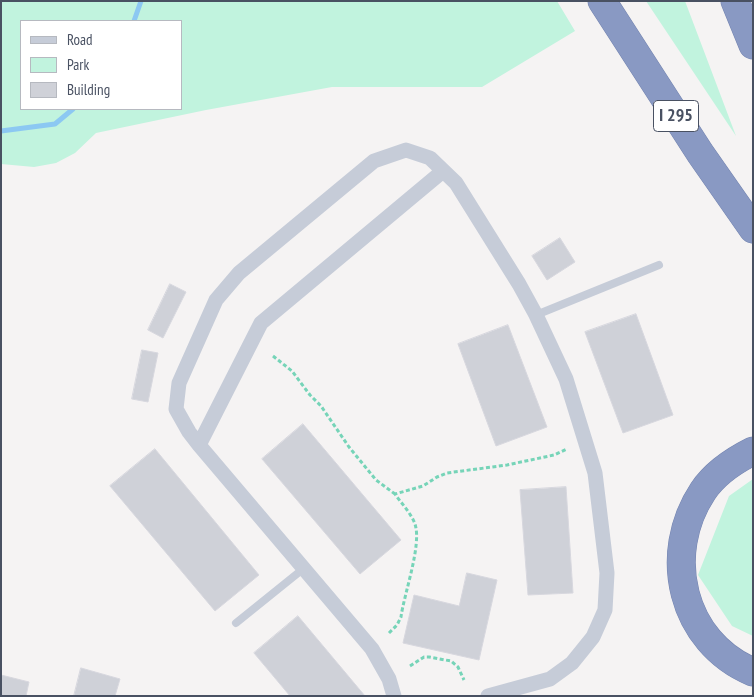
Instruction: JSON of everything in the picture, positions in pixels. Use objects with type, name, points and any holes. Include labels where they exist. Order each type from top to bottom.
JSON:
[{"type":"highway","name":"I 295","points":[[602,1],[700,153],[753,229]]},
{"type":"highway","points":[[735,1],[753,45]]},
{"type":"highway","points":[[753,451],[737,459],[719,473],[703,490],[684,530],[680,556],[681,577],[685,594],[696,621],[709,640],[724,655],[753,672]]},
{"type":"street","points":[[394,696],[389,680],[372,649],[199,445],[176,409],[179,383],[216,300],[239,273],[374,162],[406,150],[430,158],[456,183],[519,284],[566,379],[595,473],[607,573],[604,610],[593,637],[572,663],[550,679],[488,696]]},
{"type":"street","points":[[199,445],[261,323],[443,171]]},
{"type":"lane","points":[[536,315],[659,265]]},
{"type":"lane","points":[[236,622],[303,569]]},
{"type":"path","points":[[273,356],[292,371],[321,406],[349,447],[376,480],[395,494],[413,520],[416,533],[415,552],[401,617],[397,625],[389,633]]},
{"type":"path","points":[[395,494],[423,486],[437,477],[447,474],[507,465],[554,455],[567,449]]},
{"type":"path","points":[[410,666],[424,657],[451,661],[458,667],[464,680]]},
{"type":"green space","points":[[1,1],[557,1],[575,31],[482,87],[332,87],[206,110],[96,133],[75,153],[56,163],[34,167],[1,164]]},
{"type":"green space","points":[[646,1],[685,1],[736,136]]},
{"type":"green space","points":[[753,479],[753,636],[732,626],[698,575],[729,496]]},
{"type":"building","points":[[560,238],[575,262],[547,280],[532,256]]},
{"type":"building","points":[[170,284],[186,292],[163,338],[148,330]]},
{"type":"building","points":[[636,314],[673,415],[623,433],[585,332]]},
{"type":"building","points":[[508,325],[547,427],[496,446],[458,344]]},
{"type":"building","points":[[142,350],[158,353],[148,402],[132,399]]},
{"type":"building","points":[[303,424],[401,540],[360,574],[262,459]]},
{"type":"building","points":[[155,449],[259,575],[215,611],[110,486]]},
{"type":"building","points":[[566,487],[573,593],[528,595],[520,490]]},
{"type":"building","points":[[467,573],[497,580],[479,660],[403,643],[414,595],[459,606]]},
{"type":"building","points":[[298,616],[365,696],[290,696],[254,653]]},
{"type":"building","points":[[81,668],[120,679],[115,696],[74,696]]},
{"type":"building","points":[[1,675],[29,682],[26,696],[1,696]]},
{"type":"waterway","points":[[134,20],[141,1]]},
{"type":"waterway","points":[[1,131],[55,124],[72,110]]}]
